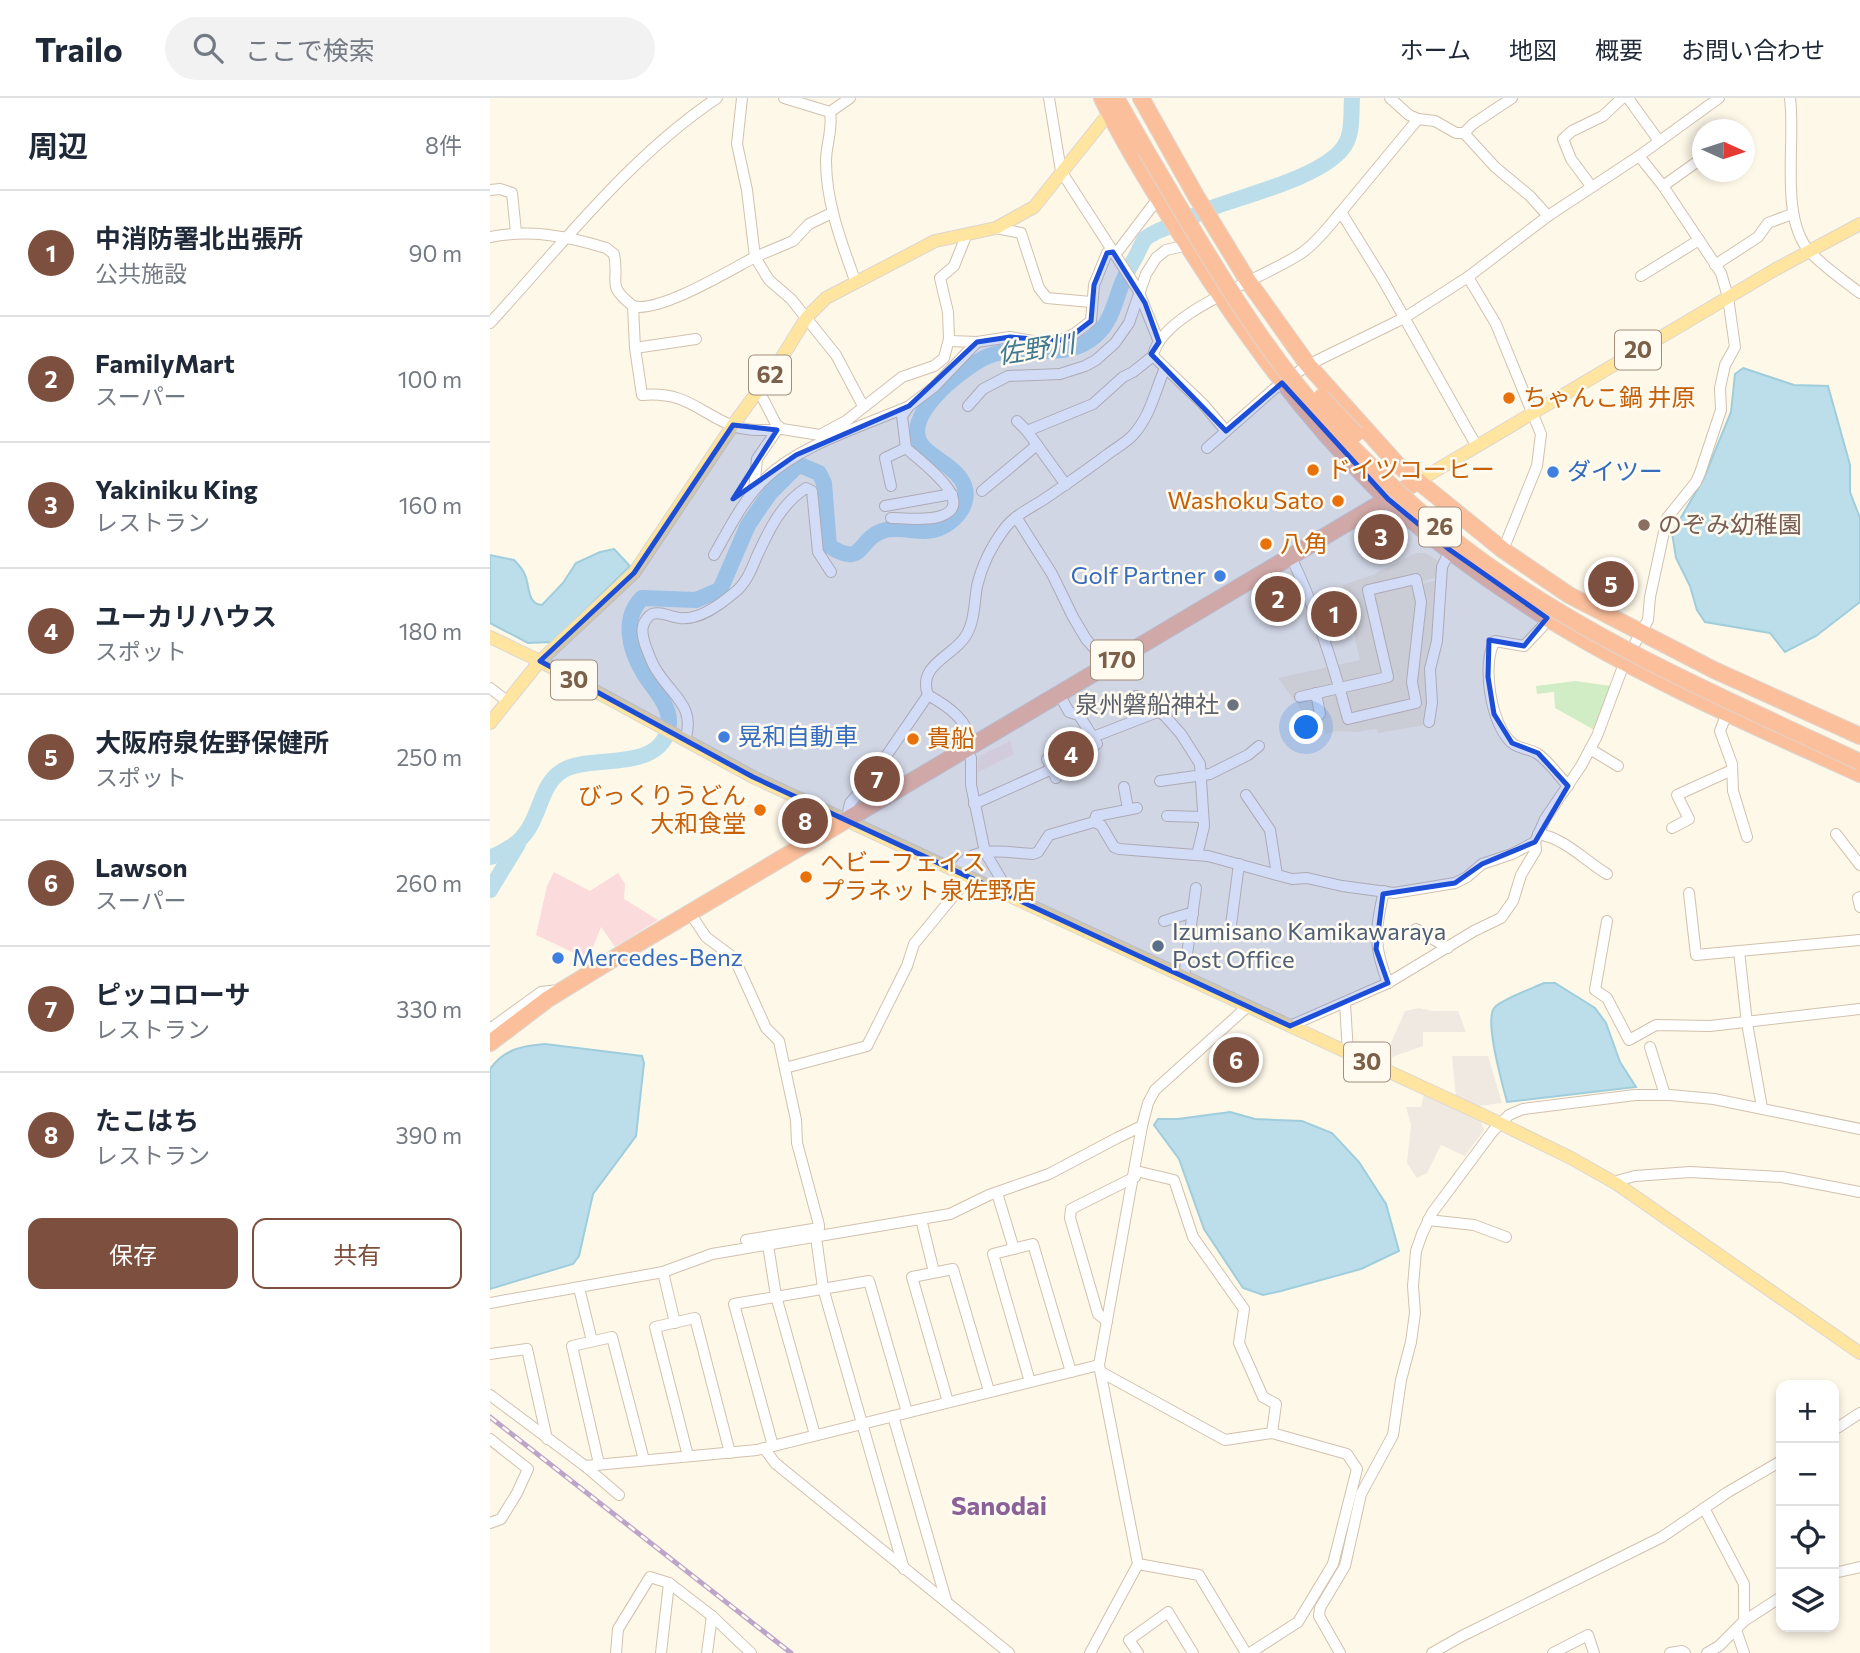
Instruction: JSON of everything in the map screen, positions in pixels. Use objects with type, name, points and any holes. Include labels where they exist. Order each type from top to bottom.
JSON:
[{"type":"highway","name":"26","points":[[1141,98],[1248,281],[1308,365],[1397,464],[1503,550],[1569,595],[1714,670],[1860,736]]},
{"type":"highway","name":"26","points":[[1116,101],[1150,146],[1247,298],[1290,359],[1380,461],[1427,503],[1509,567],[1596,622],[1728,690],[1860,751]]},
{"type":"highway","name":"26","points":[[1116,101],[1163,204],[1220,296],[1282,383],[1332,441],[1388,499],[1450,550],[1547,618],[1727,713],[1860,774]]},
{"type":"highway","name":"26","points":[[1150,146],[1213,265],[1291,376],[1327,420],[1370,465],[1446,533],[1501,575],[1548,606],[1640,657],[1860,762]]},
{"type":"highway","name":"170","points":[[493,1038],[563,989],[1418,481]]},
{"type":"main road","name":"62","points":[[490,723],[540,661],[634,573],[807,317],[826,298],[935,242],[996,228],[1034,207],[1116,101]]},
{"type":"main road","name":"20","points":[[1418,481],[1808,250],[1860,224]]},
{"type":"main road","name":"30","points":[[490,637],[540,661],[681,739],[846,821],[1500,1123],[1613,1182],[1860,1353]]},
{"type":"street","points":[[490,323],[633,166],[672,131],[717,98]]},
{"type":"street","points":[[742,98],[737,144],[747,190],[755,257],[769,280],[791,299],[836,355],[863,406]]},
{"type":"street","points":[[784,98],[830,112]]},
{"type":"street","points":[[830,112],[849,98]]},
{"type":"street","points":[[1049,98],[1061,171],[1139,291],[1159,342]]},
{"type":"street","points":[[1390,98],[1409,115],[1435,121],[1456,133],[1464,133],[1512,98]]},
{"type":"street","points":[[1591,186],[1571,159],[1563,139],[1603,116],[1622,98]]},
{"type":"street","points":[[1628,98],[1660,141]]},
{"type":"street","points":[[1207,448],[1282,383],[1308,365],[1404,318],[1468,277],[1548,216],[1639,156],[1719,98]]},
{"type":"street","points":[[1790,98],[1793,119],[1792,214],[1808,250],[1860,293]]},
{"type":"street","points":[[830,112],[832,122],[826,159],[832,213],[856,283]]},
{"type":"street","points":[[1027,430],[1093,404],[1123,377],[1153,356],[1159,342],[1174,326],[1210,300],[1303,253],[1341,212],[1418,119]]},
{"type":"street","points":[[1464,133],[1495,167],[1530,196],[1548,216]]},
{"type":"street","points":[[1290,1026],[1388,983],[1474,931],[1494,922],[1508,910],[1521,875],[1535,850],[1545,818],[1590,748],[1625,661],[1647,620],[1667,518],[1700,473],[1721,410],[1720,388],[1725,365],[1735,347],[1728,298],[1721,273],[1663,186],[1639,156]]},
{"type":"street","points":[[1663,186],[1692,165]]},
{"type":"street","points":[[490,190],[500,189],[512,193],[516,232]]},
{"type":"street","points":[[1115,255],[1153,205],[1163,204]]},
{"type":"street","points":[[1341,212],[1383,280],[1476,445]]},
{"type":"street","points":[[490,237],[516,232],[538,232],[606,248],[614,254],[616,266],[613,286],[618,295],[640,308],[667,302],[755,257],[793,241],[809,224],[832,213]]},
{"type":"street","points":[[1716,265],[1758,237],[1768,223],[1792,214]]},
{"type":"street","points":[[996,228],[1021,233],[1039,288],[1047,298],[1091,302]]},
{"type":"street","points":[[714,555],[754,491],[766,477],[846,421],[902,377],[934,366],[944,358],[949,341],[948,312],[940,278],[954,266],[966,236]]},
{"type":"street","points":[[1641,276],[1699,240]]},
{"type":"street","points":[[968,405],[990,384],[1009,376],[1060,374],[1096,360],[1124,332],[1146,274],[1156,258],[1185,241]]},
{"type":"street","points":[[949,341],[977,342],[1010,337],[1039,342],[1058,341],[1074,334],[1091,321],[1091,302],[1101,266],[1107,253],[1115,255]]},
{"type":"street","points":[[1468,277],[1496,324],[1542,434],[1538,466],[1503,550]]},
{"type":"street","points":[[634,306],[635,348],[642,394],[657,393],[688,401],[733,425],[752,430],[778,429],[820,440],[909,406],[934,387],[977,342]]},
{"type":"street","points":[[635,348],[696,339]]},
{"type":"street","points":[[1153,356],[1203,404],[1226,431]]},
{"type":"street","points":[[1007,894],[985,852],[974,804],[969,729],[945,704],[928,695],[925,688],[926,677],[931,668],[964,638],[971,625],[978,584],[990,550],[1006,527],[1016,517],[1066,485],[1132,436],[1153,403],[1165,368]]},
{"type":"street","points":[[759,391],[778,429]]},
{"type":"street","points":[[891,518],[939,517],[949,511],[953,501],[946,484],[906,449],[902,416],[909,406]]},
{"type":"street","points":[[1017,421],[1027,430],[1066,485]]},
{"type":"street","points":[[754,491],[757,459],[778,429]]},
{"type":"street","points":[[982,491],[1037,445]]},
{"type":"street","points":[[891,486],[885,458],[906,449]]},
{"type":"street","points":[[681,739],[688,725],[686,712],[682,701],[658,673],[652,661],[643,639],[642,627],[646,620],[652,614],[681,619],[697,616],[737,592],[749,574],[771,526],[794,496],[806,488],[813,491],[818,552],[831,572]]},
{"type":"street","points":[[885,506],[952,494]]},
{"type":"street","points":[[908,502],[912,518]]},
{"type":"street","points":[[1016,517],[1052,574],[1086,639],[1101,656],[1105,667]]},
{"type":"street","points":[[1429,722],[1433,703],[1430,669],[1437,641],[1442,567],[1450,550]]},
{"type":"street","points":[[1291,557],[1309,594],[1340,688],[1348,719],[1416,703],[1412,682],[1421,602],[1416,579],[1368,590],[1388,677],[1340,688],[1316,693],[1300,697]]},
{"type":"street","points":[[1547,618],[1524,646],[1495,641],[1489,650],[1488,677],[1494,714],[1512,743],[1538,753],[1568,786]]},
{"type":"street","points":[[490,688],[507,701]]},
{"type":"street","points":[[1316,693],[1320,714]]},
{"type":"street","points":[[1059,694],[1069,712],[1079,715],[1095,740],[1131,718],[1160,711]]},
{"type":"street","points":[[846,821],[850,803],[867,784],[928,695]]},
{"type":"street","points":[[1136,696],[1160,711],[1192,748],[1200,764],[1204,826],[1197,855]]},
{"type":"street","points":[[1727,713],[1720,731],[1732,770],[1733,791],[1747,837]]},
{"type":"street","points":[[1160,781],[1210,774],[1248,755],[1259,746]]},
{"type":"street","points":[[1590,748],[1618,766]]},
{"type":"street","points":[[974,804],[1021,788],[1051,769]]},
{"type":"street","points":[[1672,828],[1689,819],[1677,795],[1732,770]]},
{"type":"street","points":[[1094,822],[1096,816],[1132,808],[1124,787]]},
{"type":"street","points":[[1246,795],[1270,830],[1276,875]]},
{"type":"street","points":[[1167,816],[1203,817]]},
{"type":"street","points":[[785,1068],[867,1046],[914,944],[963,874],[969,858],[985,852],[1033,854],[1038,852],[1049,835],[1094,822],[1101,825],[1114,847],[1119,849],[1197,855],[1292,879],[1307,878],[1384,891],[1411,891],[1454,883],[1467,877],[1475,867],[1512,854],[1537,838],[1548,836],[1577,859],[1607,874]]},
{"type":"street","points":[[1836,834],[1860,865]]},
{"type":"street","points":[[1231,925],[1239,864]]},
{"type":"street","points":[[1184,976],[1196,888]]},
{"type":"street","points":[[1384,891],[1376,936],[1377,949],[1388,983]]},
{"type":"street","points":[[1689,893],[1696,955],[1860,940]]},
{"type":"street","points":[[1860,897],[1860,907]]},
{"type":"street","points":[[690,914],[706,937],[730,955],[737,964],[766,1028],[779,1041],[796,1119],[797,1143],[817,1232],[823,1288],[904,1569]]},
{"type":"street","points":[[1164,922],[1187,914],[1193,915]]},
{"type":"street","points":[[1607,921],[1595,990],[1607,998],[1629,1040],[1656,1026],[1747,1023],[1860,1009]]},
{"type":"street","points":[[1416,929],[1448,948]]},
{"type":"street","points":[[1739,951],[1747,1023],[1762,1108]]},
{"type":"street","points":[[1345,1003],[1348,1053]]},
{"type":"street","points":[[1090,1653],[1138,1564],[1100,1368],[1142,1126],[1148,1103],[1155,1090],[1248,1006]]},
{"type":"street","points":[[1650,1047],[1665,1095]]},
{"type":"street","points":[[1340,1653],[1319,1616],[1320,1608],[1345,1566],[1362,1493],[1393,1435],[1401,1380],[1413,1331],[1416,1251],[1428,1220],[1500,1123],[1512,1113],[1523,1109],[1635,1095],[1665,1095],[1714,1099],[1860,1129]]},
{"type":"street","points":[[746,1240],[950,1214],[1049,1174],[1142,1126]]},
{"type":"street","points":[[1613,1182],[1635,1176],[1690,1172],[1782,1177],[1860,1192]]},
{"type":"street","points":[[1107,1321],[1098,1314],[1070,1217],[1071,1209],[1135,1174],[1174,1180],[1193,1237],[1244,1309],[1239,1343],[1264,1397],[1276,1404],[1272,1433]]},
{"type":"street","points":[[997,1193],[1014,1249]]},
{"type":"street","points":[[921,1219],[934,1272]]},
{"type":"street","points":[[1428,1220],[1474,1225],[1506,1237]]},
{"type":"street","points":[[490,1303],[663,1272],[712,1254],[768,1245],[817,1232]]},
{"type":"street","points":[[1030,1382],[993,1254],[1033,1244],[1071,1371]]},
{"type":"street","points":[[768,1245],[776,1296],[815,1435]]},
{"type":"street","points":[[948,1402],[912,1277],[953,1269],[989,1391]]},
{"type":"street","points":[[663,1272],[675,1322]]},
{"type":"street","points":[[907,1412],[869,1281],[734,1304],[768,1447],[775,1462],[1009,1653]]},
{"type":"street","points":[[579,1288],[592,1341]]},
{"type":"street","points":[[688,1456],[654,1327],[695,1318],[730,1453]]},
{"type":"street","points":[[598,1464],[572,1346],[612,1337],[644,1460]]},
{"type":"street","points":[[490,1354],[527,1349],[547,1439]]},
{"type":"street","points":[[585,1466],[768,1447],[1071,1371],[1100,1368],[1225,1440],[1272,1433],[1347,1454],[1357,1468],[1334,1564],[1298,1622],[1248,1653],[1199,1575],[1138,1564]]},
{"type":"street","points":[[490,1393],[619,1494]]},
{"type":"street","points":[[1839,1427],[1860,1413]]},
{"type":"street","points":[[893,1416],[946,1600]]},
{"type":"street","points":[[490,1439],[528,1469],[501,1519],[490,1523]]},
{"type":"street","points":[[1432,1653],[1662,1537],[1776,1464]]},
{"type":"street","points":[[1704,1508],[1744,1584],[1744,1621]]},
{"type":"street","points":[[1839,1572],[1860,1567]]},
{"type":"street","points":[[615,1653],[618,1629],[650,1577],[669,1583],[712,1616],[751,1653]]},
{"type":"street","points":[[662,1653],[669,1583]]},
{"type":"street","points":[[1707,1653],[1719,1646],[1744,1621],[1776,1600]]},
{"type":"street","points":[[1138,1653],[1129,1640],[1168,1612],[1193,1653]]},
{"type":"street","points":[[708,1653],[712,1616]]},
{"type":"street","points":[[1736,1630],[1744,1653]]},
{"type":"street","points":[[1553,1653],[1588,1635],[1594,1653]]},
{"type":"street","points":[[1671,1653],[1685,1653]]},
{"type":"highlighted area","points":[[1113,252],[1145,303],[1159,342],[1151,354],[1226,431],[1282,383],[1388,499],[1450,550],[1547,618],[1524,646],[1489,640],[1488,677],[1494,714],[1512,743],[1538,753],[1568,786],[1535,842],[1482,864],[1455,883],[1383,894],[1376,949],[1388,983],[1290,1026],[753,777],[540,661],[634,573],[733,425],[777,430],[733,499],[796,455],[909,406],[977,342],[1010,337],[1058,341],[1074,334],[1091,321],[1094,285],[1107,253]]},
{"type":"shaded area","points":[[1416,553],[1425,553],[1437,560],[1439,577],[1420,582],[1439,580],[1425,725],[1378,733],[1376,729],[1325,734],[1320,716],[1319,734],[1278,678],[1360,660],[1343,585],[1372,575]]},
{"type":"shaded area","points":[[1010,741],[1014,754],[977,773],[979,756]]},
{"type":"shaded area","points":[[554,872],[590,891],[618,873],[625,884],[624,899],[658,920],[615,947],[601,927],[587,962],[572,968],[574,953],[536,935],[547,886]]},
{"type":"shaded area","points":[[1419,1008],[1458,1011],[1466,1032],[1423,1032],[1423,1046],[1392,1057],[1392,1066],[1378,1059],[1389,1047],[1405,1011]]},
{"type":"shaded area","points":[[1452,1056],[1488,1056],[1502,1103],[1479,1106],[1456,1096]]},
{"type":"shaded area","points":[[1424,1095],[1481,1122],[1484,1130],[1465,1156],[1441,1145],[1427,1173],[1417,1178],[1407,1163],[1411,1125],[1406,1107],[1421,1107]]},
{"type":"green space","points":[[1575,681],[1611,686],[1596,731],[1555,708],[1554,692],[1537,694],[1536,686]]},
{"type":"water","points":[[1743,368],[1794,385],[1828,386],[1850,465],[1850,492],[1860,518],[1860,602],[1816,636],[1785,652],[1770,633],[1705,622],[1697,610],[1690,586],[1676,558],[1672,533],[1704,478],[1731,412],[1735,374]]},
{"type":"water","points":[[614,549],[630,566],[553,642],[528,643],[490,623],[490,555],[514,560],[524,573],[531,598],[542,605],[563,583],[576,563]]},
{"type":"water","points":[[1544,983],[1555,983],[1595,1008],[1606,1023],[1620,1062],[1636,1087],[1507,1102],[1492,1038],[1492,1014],[1495,1007],[1505,1000]]},
{"type":"water","points":[[545,1044],[642,1056],[644,1063],[636,1136],[593,1194],[579,1256],[573,1264],[490,1289],[490,1069],[507,1053]]},
{"type":"water","points":[[1230,1112],[1255,1119],[1302,1121],[1332,1133],[1359,1162],[1386,1204],[1399,1251],[1361,1269],[1281,1291],[1263,1295],[1243,1288],[1204,1229],[1179,1159],[1154,1125],[1158,1119]]},
{"type":"waterway","name":"佐野川","points":[[490,857],[520,840],[534,819],[547,787],[562,771],[589,763],[640,756],[654,750],[664,739],[669,723],[667,709],[638,663],[631,644],[632,615],[642,598],[696,600],[720,590],[748,525],[770,493],[796,467],[802,466],[819,473],[824,483],[829,546],[840,552],[855,553],[874,535],[888,529],[928,531],[950,522],[965,502],[964,486],[952,469],[923,447],[917,435],[925,410],[947,384],[972,365],[995,354],[1065,350],[1090,340],[1106,323],[1124,279],[1148,236],[1208,209],[1287,182],[1322,166],[1336,156],[1348,140],[1352,98]]},
{"type":"waterway","points":[[490,890],[518,844]]},
{"type":"railway","points":[[490,1417],[791,1653]]},
{"type":"place","name":"ちゃんこ鍋 井原","points":[[1509,398]]},
{"type":"place","name":"ドイツコーヒー","points":[[1313,470]]},
{"type":"place","name":"ダイツー","points":[[1553,472]]},
{"type":"place","name":"Washoku Sato","points":[[1338,501]]},
{"type":"place","name":"のぞみ幼稚園","points":[[1644,525]]},
{"type":"place","name":"Yakiniku King","points":[[1381,537]]},
{"type":"place","name":"八角","points":[[1266,544]]},
{"type":"place","name":"Golf Partner","points":[[1220,576]]},
{"type":"place","name":"大阪府泉佐野保健所","points":[[1611,584]]},
{"type":"place","name":"FamilyMart","points":[[1278,599]]},
{"type":"place","name":"中消防署北出張所","points":[[1334,614]]},
{"type":"place","name":"泉州磐船神社","points":[[1233,705]]},
{"type":"place","name":"晃和自動車","points":[[724,737]]},
{"type":"place","name":"貴船","points":[[913,739]]},
{"type":"place","name":"ユーカリハウス","points":[[1071,754]]},
{"type":"place","name":"ピッコローサ","points":[[877,779]]},
{"type":"place","name":"びっくりうどん 大和食堂","points":[[760,810]]},
{"type":"place","name":"たこはち","points":[[805,821]]},
{"type":"place","name":"ヘビーフェイス プラネット泉佐野店","points":[[806,877]]},
{"type":"place","name":"Izumisano Kamikawaraya Post Office","points":[[1158,946]]},
{"type":"place","name":"Mercedes-Benz","points":[[558,958]]},
{"type":"place","name":"Lawson","points":[[1236,1060]]},
{"type":"district","name":"Sanodai","points":[[999,1506]]}]
